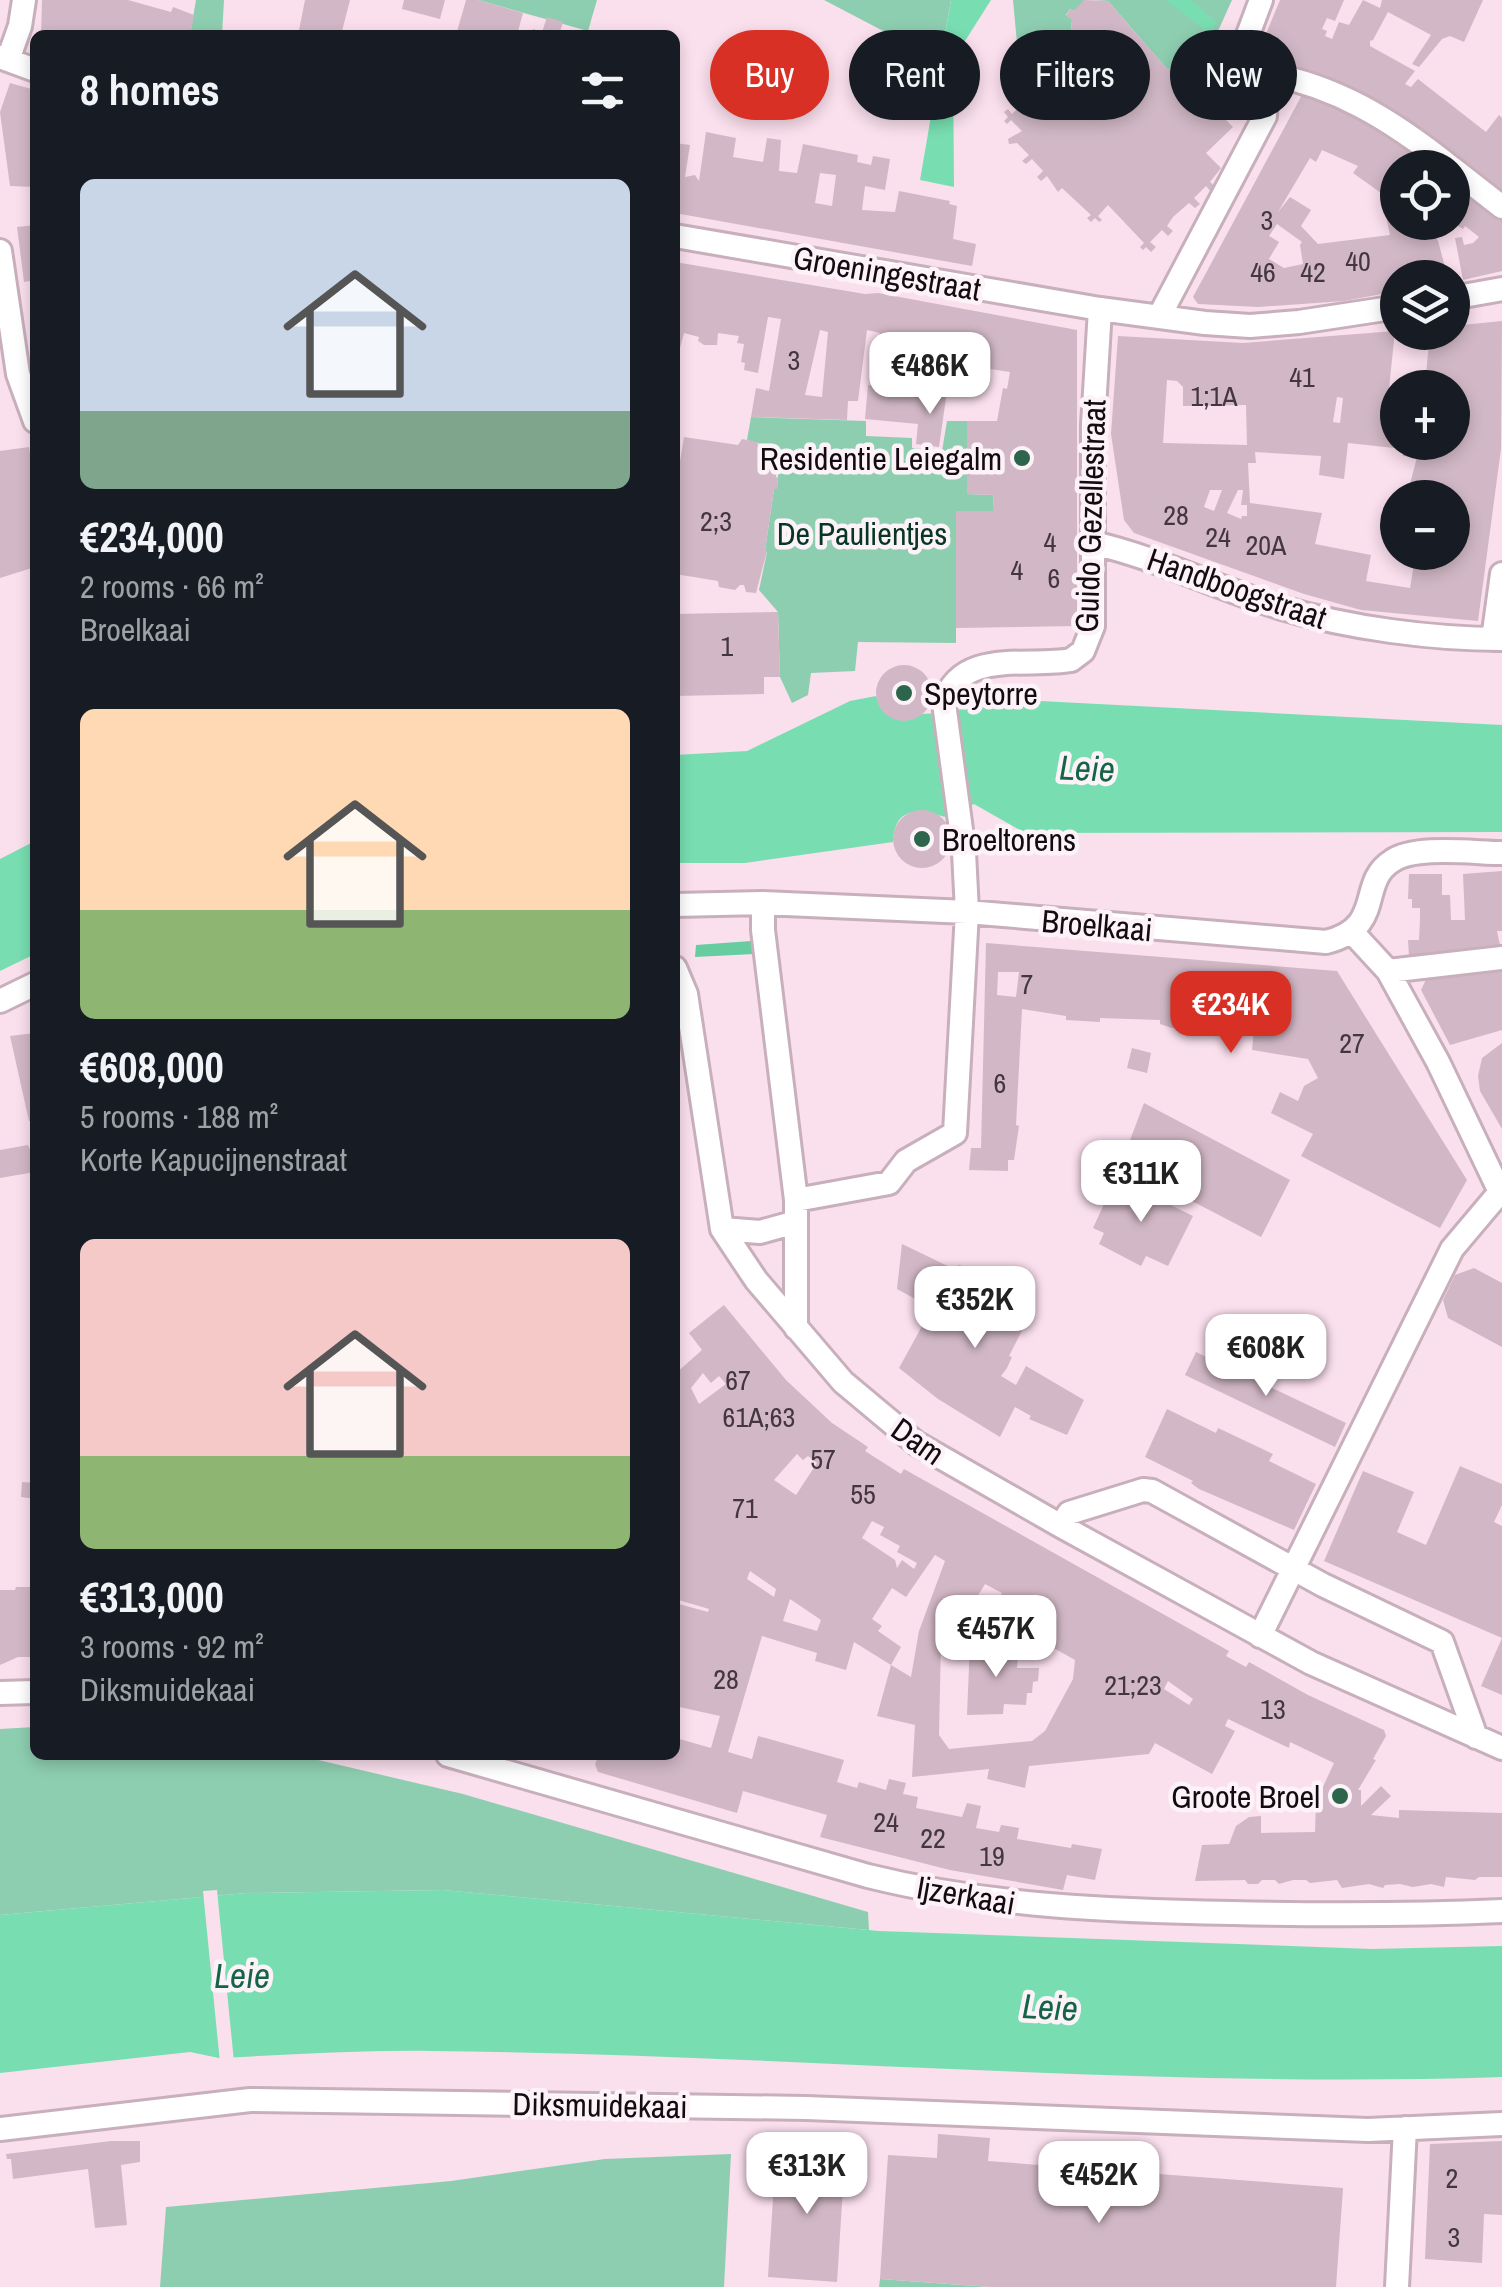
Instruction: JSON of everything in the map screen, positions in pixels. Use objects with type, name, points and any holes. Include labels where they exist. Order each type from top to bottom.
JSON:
[{"type":"street","points":[[24,0],[20,26],[4,59],[30,68]]},
{"type":"street","points":[[1250,30],[1260,0]]},
{"type":"street","points":[[1297,81],[1382,116],[1428,150]]},
{"type":"street","points":[[1159,317],[1263,120]]},
{"type":"street","points":[[1470,182],[1502,207]]},
{"type":"street","name":"Groeningestraat","points":[[680,237],[1159,317],[1250,326],[1380,309]]},
{"type":"street","points":[[0,251],[9,374],[30,412]]},
{"type":"street","points":[[1470,295],[1502,289]]},
{"type":"street","name":"Guido Gezellestraat","points":[[796,1211],[889,1183],[906,1161],[956,1133],[967,912],[964,852],[943,713],[951,685],[966,671],[983,665],[1071,660],[1083,652],[1093,626],[1094,426],[1100,310]]},
{"type":"street","name":"Handboogstraat","points":[[1094,542],[1332,622],[1497,639]]},
{"type":"street","points":[[1497,639],[1502,574]]},
{"type":"street","points":[[1260,1636],[1452,1250],[1501,1194],[1438,1062],[1388,971],[1352,932],[1364,918],[1380,873],[1392,861],[1419,853],[1502,852]]},
{"type":"street","points":[[764,902],[763,930],[796,1211],[796,1328]]},
{"type":"street","name":"Broelkaai","points":[[680,905],[764,902],[967,912],[1308,943],[1326,942],[1352,932]]},
{"type":"street","points":[[1388,971],[1502,958]]},
{"type":"street","name":"Dam","points":[[680,980],[686,994],[722,1228],[756,1280],[843,1382],[934,1455],[1061,1526],[1260,1636],[1369,1690],[1502,1748]]},
{"type":"street","points":[[0,1002],[30,987]]},
{"type":"street","points":[[722,1228],[760,1232],[796,1211]]},
{"type":"street","points":[[1061,1526],[1069,1513],[1143,1490],[1152,1491],[1292,1569],[1442,1642],[1476,1737]]},
{"type":"street","points":[[0,1694],[30,1692]]},
{"type":"street","name":"Ijzerkaai","points":[[465,1760],[882,1880],[1030,1906],[1342,1916],[1502,1911]]},
{"type":"street","name":"Diksmuidekaai","points":[[0,2128],[250,2100],[806,2108],[1405,2128],[1502,2124]]},
{"type":"street","points":[[1397,2287],[1405,2128]]},
{"type":"green space","points":[[196,0],[224,0],[222,30],[191,30]]},
{"type":"green space","points":[[478,0],[597,0],[588,30]]},
{"type":"green space","points":[[824,0],[951,0],[946,30],[881,30]]},
{"type":"green space","points":[[1013,0],[1085,2],[1066,15],[1072,19],[1071,30],[1016,30]]},
{"type":"green space","points":[[1092,0],[1232,0],[1218,30],[1170,30],[1168,70],[1150,49],[1150,30],[1133,30],[1108,1]]},
{"type":"green space","name":"De Paulientjes","points":[[751,417],[866,421],[866,436],[912,438],[912,448],[942,451],[947,421],[967,421],[967,494],[993,495],[994,511],[956,512],[956,643],[858,642],[855,671],[811,673],[808,695],[792,703],[780,677],[778,612],[759,590],[780,449],[747,440]]},
{"type":"green space","points":[[30,1727],[30,1760],[318,1760],[463,1794],[868,1912],[869,1930],[443,1890],[247,1893],[0,1915],[0,1729]]},
{"type":"green space","points":[[731,2154],[724,2287],[160,2287],[166,2207],[451,2181],[605,2159]]},
{"type":"green space","points":[[880,2279],[990,2287],[879,2287]]},
{"type":"shaded area","points":[[751,941],[754,954],[695,957],[696,945]]},
{"type":"water","points":[[951,0],[991,0],[972,30],[946,30]]},
{"type":"water","points":[[1166,0],[1191,0],[1216,22],[1213,30],[1206,30]]},
{"type":"water","points":[[930,120],[953,120],[954,187],[920,180]]},
{"type":"water","points":[[876,696],[883,711],[902,720],[922,714],[956,712],[980,698],[1502,725],[1502,832],[1025,833],[974,804],[946,817],[910,813],[898,821],[893,842],[745,863],[680,863],[680,755],[747,751],[850,701]]},
{"type":"water","points":[[30,844],[30,956],[0,971],[0,859]]},
{"type":"water","name":"Leie","points":[[443,1890],[879,1931],[1372,1949],[1502,1946],[1502,2077],[1100,2075],[564,2053],[404,2051],[219,2058],[190,2052],[0,2073],[0,1915],[247,1893]]},
{"type":"pier","points":[[217,1890],[234,2062],[220,2063],[203,1891]]},
{"type":"building","points":[[42,0],[128,0],[171,12],[173,7],[194,15],[191,30],[41,30]]},
{"type":"building","points":[[305,0],[350,0],[342,30],[299,30]]},
{"type":"building","points":[[404,0],[445,0],[440,19],[402,9]]},
{"type":"building","points":[[466,0],[523,13],[518,30],[457,30]]},
{"type":"building","points":[[1084,0],[1108,1],[1133,30],[1071,30],[1072,19],[1066,16],[1070,9],[1074,11]]},
{"type":"building","points":[[1280,0],[1344,0],[1335,21],[1327,18],[1322,29],[1332,39],[1339,22],[1349,25],[1363,0],[1380,8],[1382,0],[1483,0],[1464,42],[1450,36],[1442,39],[1419,67],[1412,64],[1431,35],[1388,12],[1370,46],[1415,71],[1405,84],[1411,87],[1418,79],[1486,132],[1499,115],[1502,118],[1502,194],[1470,169],[1470,150],[1446,150],[1395,110],[1297,66],[1297,30],[1268,30]]},
{"type":"building","points":[[547,17],[563,22],[561,30],[543,30]]},
{"type":"building","points":[[1150,49],[1170,68],[1170,120],[1226,120],[1233,127],[1206,153],[1221,168],[1210,182],[1216,187],[1211,192],[1206,186],[1194,198],[1200,204],[1195,208],[1189,203],[1173,217],[1167,226],[1173,231],[1168,236],[1162,230],[1150,242],[1156,247],[1151,252],[1140,247],[1144,243],[1108,205],[1098,216],[1102,220],[1095,218],[1091,222],[1087,218],[1091,215],[1062,188],[1058,192],[1047,176],[1041,181],[1037,177],[1043,171],[1032,159],[1026,164],[1022,161],[1029,155],[1017,143],[1009,144],[1008,139],[1022,131],[1011,120],[1150,120]]},
{"type":"building","points":[[10,83],[30,89],[30,187],[10,186],[0,112]]},
{"type":"building","points":[[1303,93],[1385,130],[1411,150],[1380,150],[1380,192],[1353,173],[1358,166],[1322,150],[1316,162],[1310,158],[1278,212],[1290,197],[1311,210],[1301,226],[1318,244],[1380,236],[1380,240],[1437,240],[1443,260],[1380,260],[1380,294],[1344,301],[1258,307],[1198,304],[1193,297],[1288,120],[1297,120],[1297,104]],"holes":[[[1277,224],[1302,242],[1303,264],[1284,268],[1269,259],[1279,242],[1269,236]]]},
{"type":"building","points":[[706,132],[736,138],[733,157],[763,162],[767,138],[781,140],[779,171],[797,173],[803,144],[858,155],[857,162],[871,165],[873,156],[890,159],[885,190],[865,186],[862,210],[895,212],[899,191],[950,201],[949,204],[957,206],[953,239],[976,244],[972,266],[680,214],[680,144],[690,145],[685,177],[695,175],[699,181]],"holes":[[[820,173],[836,175],[832,206],[815,203]]]},
{"type":"building","points":[[1470,195],[1502,220],[1502,271],[1470,278],[1470,260],[1459,260],[1455,240],[1463,240],[1464,245],[1479,237],[1470,230]]},
{"type":"building","points":[[30,226],[30,281],[24,282],[17,227]]},
{"type":"building","points":[[680,263],[878,293],[1077,330],[1077,626],[956,628],[956,511],[994,511],[993,495],[967,494],[967,421],[997,421],[1010,372],[951,363],[939,447],[916,444],[918,424],[865,419],[868,385],[892,387],[893,378],[899,379],[904,343],[879,339],[880,333],[867,330],[858,401],[848,401],[847,420],[751,417],[756,388],[769,391],[781,319],[768,317],[758,373],[744,370],[744,344],[737,343],[739,336],[718,333],[717,345],[704,345],[699,337],[684,333],[680,348]],"holes":[[[820,330],[828,332],[822,397],[805,395]]]},
{"type":"building","points":[[1502,321],[1501,449],[1478,621],[1361,610],[1304,594],[1134,533],[1124,520],[1111,434],[1118,336],[1243,343],[1380,332],[1380,350],[1393,350],[1391,370],[1380,370],[1380,446],[1348,443],[1344,479],[1319,475],[1321,456],[1255,452],[1256,463],[1248,463],[1250,503],[1322,513],[1315,544],[1371,555],[1366,581],[1410,588],[1413,570],[1470,570],[1470,480],[1411,480],[1416,460],[1470,460],[1470,370],[1426,370],[1428,350],[1470,350],[1470,324]],"holes":[[[1167,380],[1177,381],[1183,387],[1183,406],[1246,405],[1247,445],[1163,443]],[[1337,397],[1343,398],[1340,423],[1333,422]],[[1210,490],[1222,490],[1214,511],[1204,507]],[[1238,490],[1243,490],[1241,505],[1247,505],[1247,516],[1241,519],[1227,513]]]},
{"type":"building","points":[[684,437],[738,445],[742,439],[757,442],[759,449],[765,450],[769,445],[779,448],[777,489],[756,593],[746,592],[744,585],[735,590],[719,587],[718,581],[680,575],[680,461]]},
{"type":"building","points":[[29,447],[30,569],[0,578],[0,451]]},
{"type":"building","points":[[778,612],[780,677],[764,677],[764,694],[680,696],[680,614]]},
{"type":"building","name":"Speytorre","points":[[904,665],[924,673],[932,693],[924,713],[904,721],[884,713],[876,693],[884,673]]},
{"type":"building","name":"Broeltorens","points":[[922,810],[943,818],[951,839],[943,860],[922,868],[901,860],[893,839],[901,818]]},
{"type":"building","points":[[1502,871],[1502,931],[1497,931],[1501,950],[1409,957],[1408,940],[1419,940],[1420,908],[1412,908],[1412,899],[1408,899],[1409,874],[1442,874],[1442,895],[1450,895],[1451,920],[1465,920],[1463,874]]},
{"type":"building","points":[[986,943],[1337,971],[1467,1180],[1440,1228],[1301,1156],[1313,1134],[1271,1113],[1280,1092],[1298,1101],[1304,1086],[1318,1078],[1308,1059],[1252,1050],[1254,1028],[1240,1034],[1230,1025],[1209,1023],[1207,1032],[1172,1028],[1160,1024],[1160,1020],[1066,1020],[1066,1016],[1022,1009],[1016,1125],[1019,1126],[1014,1160],[1008,1160],[1008,1171],[969,1170],[971,1148],[981,1148]],"holes":[[[998,972],[1019,972],[1016,997],[997,995]]]},
{"type":"building","points":[[1502,964],[1502,1030],[1450,1045],[1421,990],[1428,975]]},
{"type":"building","points":[[30,1034],[30,1121],[29,1121],[10,1036]]},
{"type":"building","points":[[1502,1043],[1502,1129],[1480,1091],[1478,1076],[1482,1058]]},
{"type":"building","points":[[1132,1048],[1151,1053],[1147,1073],[1127,1068]]},
{"type":"building","points":[[1144,1103],[1290,1180],[1261,1237],[1121,1164]]},
{"type":"building","points":[[28,1145],[30,1173],[0,1178],[0,1150]]},
{"type":"building","points":[[1116,1178],[1193,1216],[1168,1266],[1146,1256],[1141,1266],[1099,1244],[1104,1233],[1093,1228]]},
{"type":"building","points":[[902,1244],[954,1269],[959,1265],[967,1268],[964,1283],[1032,1311],[1001,1376],[1016,1385],[1026,1366],[1084,1400],[1067,1435],[1029,1419],[1031,1416],[1015,1407],[1000,1437],[938,1399],[899,1368],[932,1308],[897,1289]]},
{"type":"building","points":[[1474,1268],[1502,1283],[1502,1347],[1448,1318],[1443,1300],[1455,1275]]},
{"type":"building","points":[[724,1305],[786,1380],[832,1423],[868,1447],[865,1451],[901,1474],[904,1469],[1229,1651],[1226,1656],[1246,1667],[1249,1662],[1384,1730],[1386,1736],[1373,1759],[1376,1760],[1358,1790],[1361,1806],[1381,1786],[1391,1796],[1371,1815],[1399,1818],[1399,1810],[1502,1813],[1502,1877],[1446,1877],[1444,1887],[1400,1884],[1383,1888],[1369,1884],[1342,1888],[1337,1880],[1293,1880],[1279,1884],[1275,1880],[1258,1884],[1245,1880],[1195,1881],[1202,1845],[1229,1844],[1236,1826],[1249,1817],[1261,1816],[1261,1833],[1315,1832],[1316,1802],[1334,1763],[1290,1742],[1289,1748],[1228,1719],[1225,1726],[1235,1731],[1212,1774],[1155,1743],[1149,1754],[1029,1766],[1025,1788],[987,1779],[989,1769],[912,1777],[915,1725],[877,1716],[891,1665],[854,1642],[846,1670],[815,1661],[817,1653],[762,1636],[728,1752],[752,1759],[758,1736],[844,1760],[837,1782],[857,1788],[859,1782],[886,1790],[889,1779],[906,1783],[903,1794],[918,1797],[916,1808],[962,1817],[967,1803],[981,1806],[976,1828],[999,1832],[1001,1825],[1019,1828],[1017,1839],[1102,1849],[1095,1880],[1067,1875],[1063,1890],[950,1870],[820,1837],[827,1815],[743,1791],[737,1813],[598,1772],[597,1760],[680,1760],[680,1739],[711,1748],[720,1716],[680,1707],[680,1604],[708,1612],[709,1609],[680,1600],[680,1370],[702,1350],[689,1333]],"holes":[[[703,1373],[711,1383],[719,1376],[726,1384],[699,1404],[691,1388]],[[797,1454],[803,1460],[808,1456],[817,1463],[796,1495],[774,1480]],[[872,1521],[884,1527],[880,1535],[900,1546],[897,1552],[917,1563],[914,1569],[902,1560],[897,1568],[895,1560],[862,1538]],[[935,1555],[945,1561],[919,1631],[911,1677],[891,1665],[901,1647],[878,1631],[882,1626],[872,1619],[892,1588],[906,1597]],[[750,1571],[776,1589],[774,1597],[747,1579]],[[985,1584],[1002,1593],[991,1613],[1075,1660],[1073,1679],[1045,1731],[1032,1741],[949,1749],[939,1735],[941,1641],[955,1607],[973,1604]],[[790,1599],[821,1620],[817,1631],[783,1621]],[[1168,1681],[1193,1699],[1189,1705],[1164,1689]]]},
{"type":"building","points":[[1196,1352],[1346,1423],[1335,1447],[1185,1375]]},
{"type":"building","points":[[1167,1409],[1273,1454],[1269,1461],[1316,1484],[1294,1530],[1199,1489],[1193,1481],[1145,1457]]},
{"type":"building","points":[[1460,1466],[1502,1484],[1502,1505],[1494,1522],[1502,1526],[1502,1638],[1324,1561],[1363,1471],[1414,1492],[1397,1532],[1426,1545]]},
{"type":"building","points":[[22,1482],[30,1483],[30,1498],[21,1497]]},
{"type":"building","points":[[30,1587],[30,1657],[18,1657],[0,1665],[0,1590]]},
{"type":"building","points":[[1502,1638],[1502,1695],[1481,1686]]},
{"type":"building","points":[[970,1642],[994,1643],[994,1650],[1018,1656],[1017,1668],[1039,1668],[1038,1681],[1033,1682],[1032,1693],[1027,1693],[1026,1705],[1004,1704],[1003,1714],[967,1715]]},
{"type":"building","points":[[938,2134],[990,2138],[988,2161],[1343,2188],[1336,2287],[990,2287],[880,2279],[888,2155],[937,2158]]},
{"type":"building","points":[[140,2141],[140,2162],[121,2165],[127,2225],[95,2228],[88,2169],[13,2179],[11,2159],[6,2154]]},
{"type":"building","points":[[1502,2141],[1502,2215],[1484,2214],[1482,2263],[1425,2259],[1430,2144]]},
{"type":"building","points":[[776,2152],[845,2156],[837,2282],[768,2277]]},
{"type":"place","name":"Residentie Leiegalm","points":[[1022,458]]},
{"type":"place","name":"Speytorre","points":[[904,693]]},
{"type":"place","name":"Broeltorens","points":[[922,839]]},
{"type":"place","name":"Groote Broel","points":[[1340,1796]]}]
